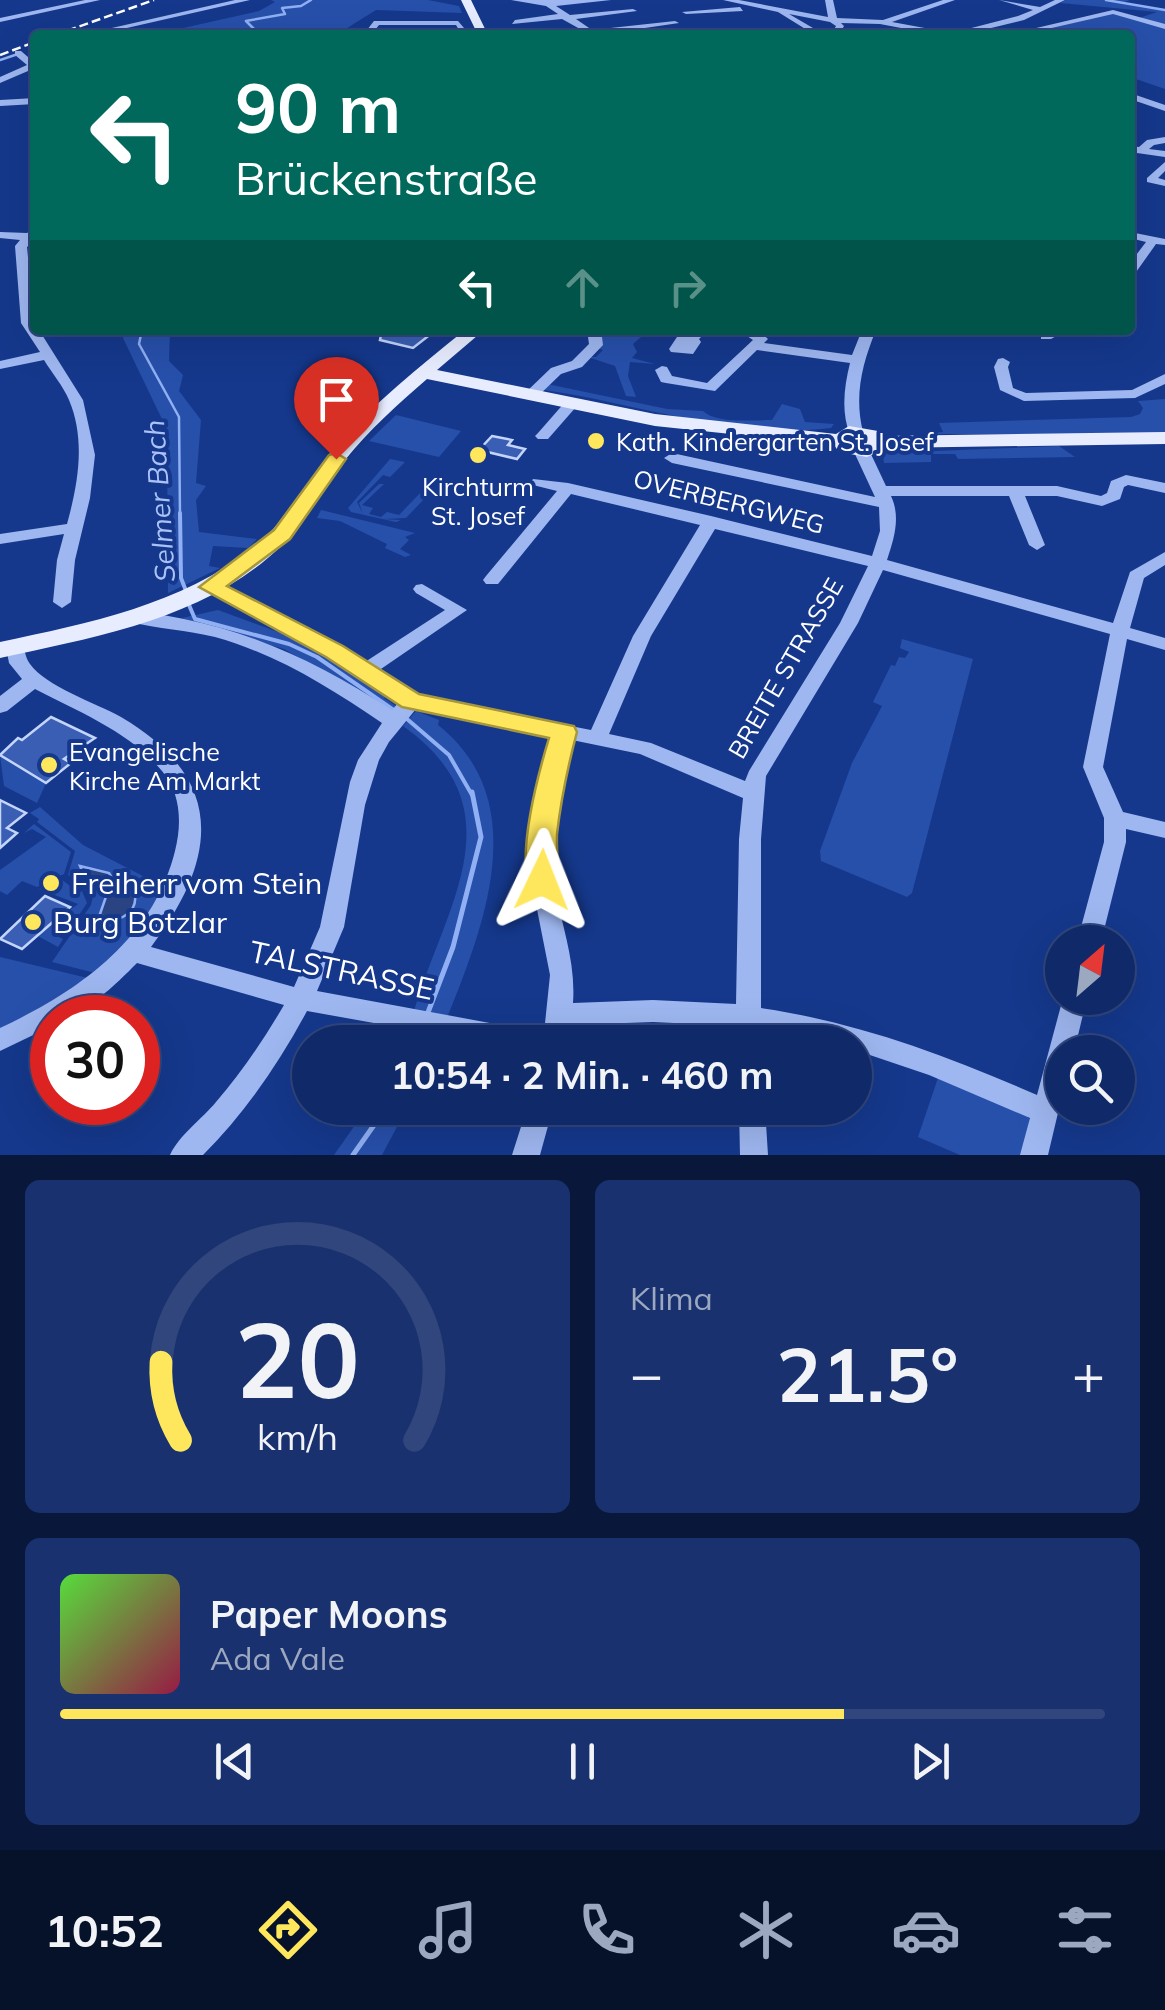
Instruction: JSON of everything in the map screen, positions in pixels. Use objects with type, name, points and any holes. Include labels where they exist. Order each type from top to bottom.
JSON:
[{"type":"main road","points":[[466,0],[481,30]]},
{"type":"main road","points":[[7,648],[136,618],[195,594],[241,568],[282,534],[354,438],[469,335]]},
{"type":"main road","points":[[424,374],[686,424],[859,441],[1165,438]]},
{"type":"street","points":[[0,20],[92,0]]},
{"type":"street","points":[[109,30],[246,0]]},
{"type":"street","points":[[515,0],[548,4],[607,0]]},
{"type":"street","points":[[727,0],[833,20],[880,22],[924,30]]},
{"type":"street","points":[[828,0],[833,20],[840,26],[838,30]]},
{"type":"street","points":[[880,22],[951,0]]},
{"type":"street","points":[[1003,0],[1040,9]]},
{"type":"street","points":[[969,30],[1061,0]]},
{"type":"street","points":[[548,4],[585,30]]},
{"type":"street","points":[[31,6],[44,12]]},
{"type":"street","points":[[686,12],[758,6]]},
{"type":"street","points":[[773,8],[811,30]]},
{"type":"street","points":[[420,30],[426,10]]},
{"type":"street","points":[[515,22],[633,11]]},
{"type":"street","points":[[1033,30],[1114,12],[1165,27]]},
{"type":"street","points":[[371,30],[376,23],[458,23],[463,30]]},
{"type":"street","points":[[616,30],[675,23]]},
{"type":"street","points":[[30,49],[18,54],[30,63]]},
{"type":"street","points":[[0,80],[30,68]]},
{"type":"street","points":[[1135,98],[1165,108]]},
{"type":"street","points":[[2,120],[5,103],[30,102]]},
{"type":"street","points":[[1136,150],[1165,140]]},
{"type":"street","points":[[1136,150],[1165,154]]},
{"type":"street","points":[[1165,165],[1151,180],[1165,183]]},
{"type":"street","points":[[0,235],[30,235]]},
{"type":"street","points":[[30,238],[21,246],[30,326]]},
{"type":"street","points":[[1135,267],[1159,241]]},
{"type":"street","points":[[35,335],[76,400],[84,430],[85,469],[62,602]]},
{"type":"street","points":[[530,396],[556,371],[578,364],[596,345],[596,335]]},
{"type":"street","points":[[662,370],[666,380],[697,388],[706,380],[720,379],[755,346],[757,335]]},
{"type":"street","points":[[867,335],[856,360],[851,400],[859,441],[885,498]]},
{"type":"street","points":[[755,346],[856,360]]},
{"type":"street","points":[[0,366],[47,355]]},
{"type":"street","points":[[1003,362],[1008,390],[1024,397],[1135,394],[1165,378]]},
{"type":"street","points":[[543,436],[571,404]]},
{"type":"street","points":[[672,458],[885,498],[1057,492],[1102,502],[1114,496],[1117,484],[1126,480],[1165,488]]},
{"type":"street","name":"OVERBERGWEG","points":[[539,482],[878,564],[1165,644]]},
{"type":"street","points":[[492,580],[568,488]]},
{"type":"street","points":[[1015,492],[1038,545]]},
{"type":"street","name":"BREITE STRASSE","points":[[748,1025],[753,792],[763,762],[820,674],[878,564],[888,531],[885,498]]},
{"type":"street","points":[[597,739],[642,636],[710,521]]},
{"type":"street","points":[[0,539],[72,528]]},
{"type":"street","points":[[1093,925],[1115,842],[1116,818],[1093,767],[1119,634],[1136,576],[1165,557]]},
{"type":"street","points":[[366,670],[458,610],[422,589]]},
{"type":"street","points":[[195,594],[366,670],[403,712]]},
{"type":"street","points":[[136,618],[219,632],[285,652],[403,712],[597,739],[661,754],[753,792]]},
{"type":"street","points":[[0,1040],[44,1020],[91,990],[134,952],[169,900],[186,865],[191,822],[183,784],[155,750],[34,680],[7,648]]},
{"type":"street","points":[[0,706],[34,680]]},
{"type":"street","points":[[184,1155],[241,1090],[301,999],[332,930],[364,770],[376,744],[403,712]]},
{"type":"street","points":[[558,1025],[561,966],[542,880],[543,837],[564,732]]},
{"type":"street","points":[[1116,818],[1165,830]]},
{"type":"street","name":"TALSTRASSE","points":[[134,952],[301,999],[444,1025]]},
{"type":"street","points":[[560,1014],[661,1011],[729,1025]]},
{"type":"street","points":[[872,1046],[926,1062],[1045,1112]]},
{"type":"street","points":[[1034,1155],[1045,1116]]},
{"type":"street","points":[[526,1155],[535,1125]]},
{"type":"street","points":[[753,1125],[754,1155]]},
{"type":"shaded area","points":[[271,0],[428,0],[459,6],[462,13],[376,10],[344,30],[174,30],[259,11],[275,2]]},
{"type":"shaded area","points":[[1130,0],[1122,3],[1165,10],[1165,89],[1135,79],[1135,30],[1043,30],[1114,13],[1136,19],[1157,12],[1060,3]]},
{"type":"shaded area","points":[[170,335],[169,361],[183,375],[179,391],[201,420],[196,483],[206,486],[196,500],[199,532],[257,539],[248,548],[213,546],[209,566],[220,568],[168,593],[167,441],[161,417],[123,338]]},
{"type":"shaded area","points":[[603,335],[643,335],[633,344],[637,352],[632,358],[655,364],[630,362],[628,376],[636,397],[626,396],[615,366],[588,357],[596,357],[603,350],[597,348]]},
{"type":"shaded area","points":[[547,384],[735,420],[772,420],[782,404],[800,409],[805,422],[834,424],[831,428],[795,430],[723,425],[544,390]]},
{"type":"shaded area","points":[[1165,399],[1165,434],[925,434],[943,432],[939,423],[1131,417],[1143,408],[1138,401]]},
{"type":"shaded area","points":[[396,415],[461,431],[439,457],[369,441]]},
{"type":"shaded area","points":[[1059,446],[1075,457],[958,459],[955,454],[931,454],[931,462],[884,463],[883,453]]},
{"type":"shaded area","points":[[390,459],[405,462],[390,477],[383,475],[357,502],[363,514],[359,503],[379,484],[384,484],[362,505],[373,508],[369,514],[381,517],[387,512],[399,515],[423,490],[428,495],[406,518],[383,519],[401,520],[396,522],[351,512],[348,508]]},
{"type":"shaded area","points":[[321,510],[415,533],[405,537],[409,540],[400,549],[411,555],[405,557],[385,548],[387,544],[340,521],[317,518]]},
{"type":"shaded area","points":[[218,610],[300,640],[389,694],[384,698],[396,706],[391,713],[284,649],[182,618]]},
{"type":"shaded area","points":[[902,639],[973,659],[912,893],[907,897],[821,861],[820,851],[852,763],[882,706],[873,702],[891,665],[895,666],[899,657],[905,658],[909,652],[900,648]]},
{"type":"shaded area","points":[[416,711],[439,720],[438,725],[467,755],[485,789],[493,826],[486,904],[447,1018],[414,1011],[455,897],[464,861],[466,826],[459,791],[439,758],[403,726]]},
{"type":"shaded area","points":[[0,755],[46,783],[37,803],[4,786]]},
{"type":"shaded area","points":[[40,807],[83,845],[166,888],[135,936],[99,974],[52,962],[91,905],[93,896],[68,875],[75,851],[30,813]]},
{"type":"shaded area","points":[[34,824],[71,852],[64,874],[37,887],[22,881],[7,895],[0,891],[0,870],[46,837],[32,829],[24,833]]},
{"type":"shaded area","points":[[80,866],[109,873],[116,884],[135,895],[130,912],[113,921],[100,914],[109,888],[86,880]]},
{"type":"shaded area","points":[[61,879],[79,893],[82,891],[87,903],[65,936],[57,936],[63,939],[58,947],[36,935],[78,904],[39,889]]},
{"type":"shaded area","points":[[0,957],[92,979],[63,995],[30,995],[30,1013],[0,1030]]},
{"type":"shaded area","points":[[939,1075],[1024,1112],[1032,1122],[1023,1155],[960,1155],[918,1137]]},
{"type":"shaded area","points":[[355,1125],[398,1125],[382,1155],[334,1155]]},
{"type":"building","points":[[381,335],[430,335],[413,348],[380,340]]},
{"type":"building","points":[[492,436],[512,440],[508,445],[525,449],[517,459],[479,450]]},
{"type":"building","points":[[51,717],[95,738],[64,759],[71,763],[46,783],[0,755]]},
{"type":"building","points":[[0,800],[26,813],[7,828],[17,833],[0,848]]},
{"type":"building","name":"Burg Botzlar","points":[[45,896],[70,907],[22,949],[0,939]]},
{"type":"waterway","name":"Selmer Bach","points":[[255,30],[246,21],[285,14],[282,8],[301,6],[311,0]]},
{"type":"waterway","points":[[1106,0],[1165,10]]},
{"type":"waterway","points":[[0,60],[15,55]]},
{"type":"waterway","name":"Selmer Bach","points":[[141,335],[139,344],[179,417],[180,515]]},
{"type":"waterway","name":"Selmer Bach","points":[[180,513],[181,578],[186,591]]},
{"type":"waterway","name":"Selmer Bach","points":[[189,605],[195,619],[289,644],[317,657],[395,711]]},
{"type":"waterway","name":"Selmer Bach","points":[[407,719],[449,755],[472,795]]},
{"type":"waterway","name":"Selmer Bach","points":[[427,1015],[453,947],[481,837],[472,792]]},
{"type":"waterway","name":"Selmer Bach","points":[[353,1155],[374,1125]]},
{"type":"railway","points":[[69,30],[154,0]]},
{"type":"railway","points":[[0,55],[30,44]]},
{"type":"place","name":"Kath. Kindergarten St. Josef","points":[[596,441]]},
{"type":"place","name":"Kirchturm St. Josef","points":[[478,455]]},
{"type":"place","name":"Evangelische Kirche Am Markt","points":[[49,765]]},
{"type":"place","name":"Freiherr vom Stein","points":[[51,883]]},
{"type":"place","name":"Burg Botzlar","points":[[33,922]]},
{"type":"route","points":[[336,459],[282,534],[241,568],[210,587],[334,651],[412,701],[564,732],[543,837],[542,880]]}]
